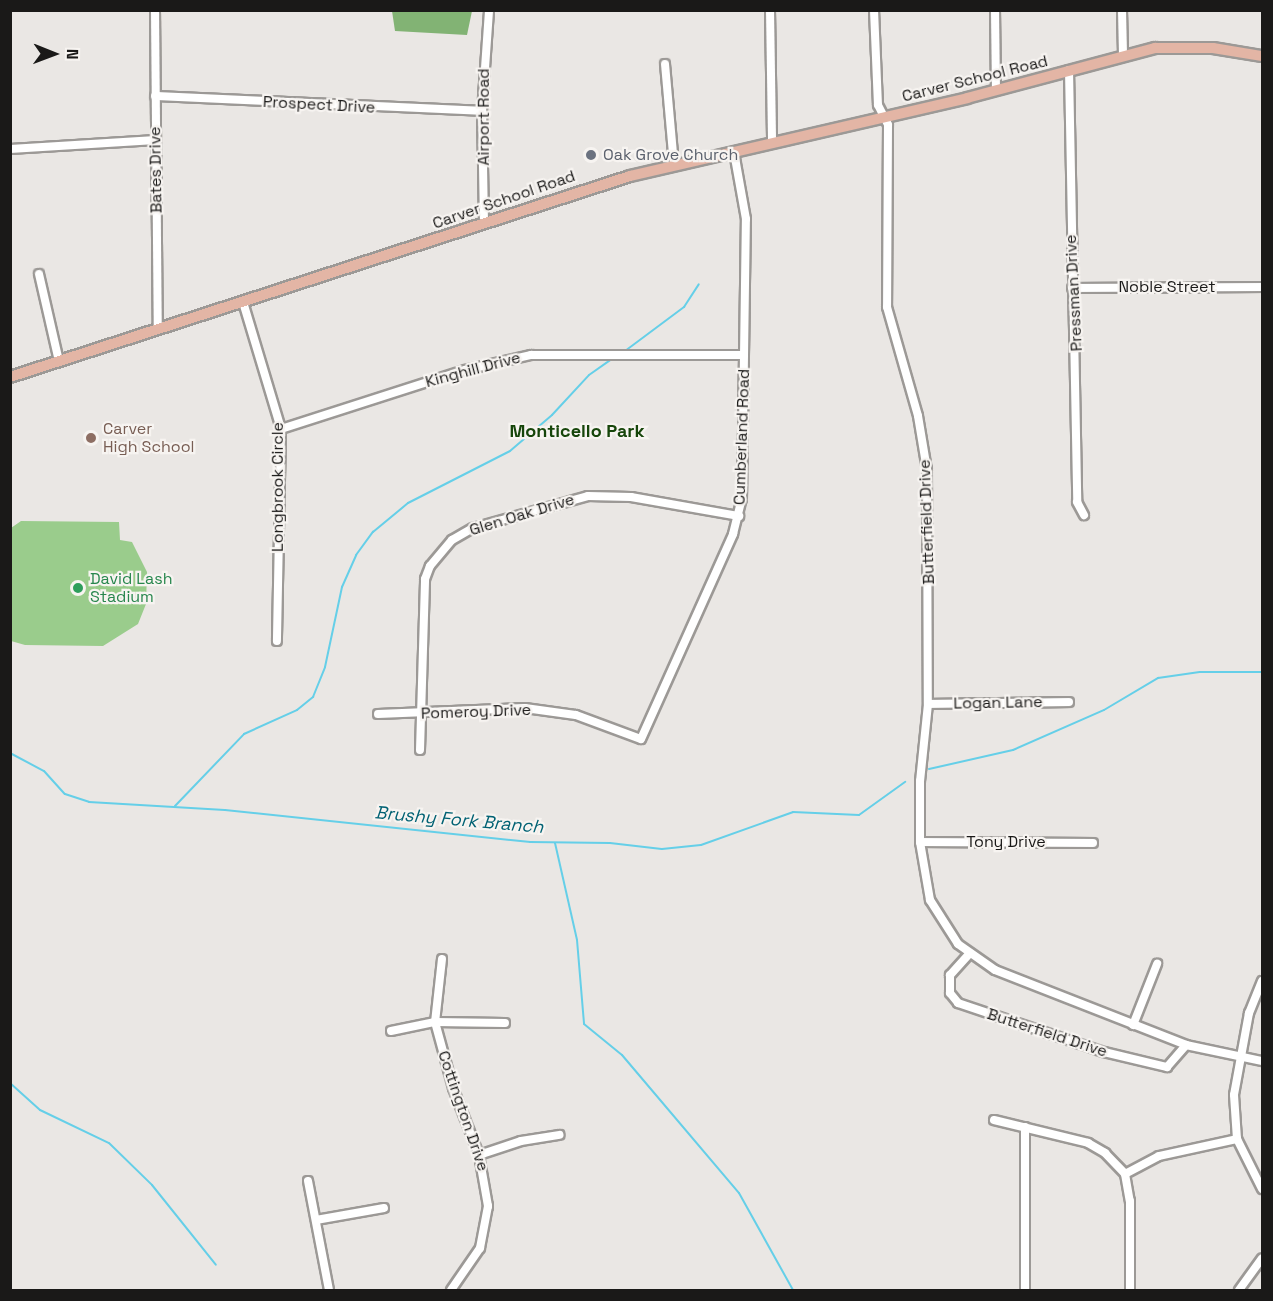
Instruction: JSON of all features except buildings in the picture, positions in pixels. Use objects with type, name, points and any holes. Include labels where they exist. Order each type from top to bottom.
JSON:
[{"type":"main road","name":"Carver School Road","points":[[10,377],[592,186],[887,117],[1155,48],[1190,46],[1263,56]]},
{"type":"street","name":"Bates Drive","points":[[155,10],[158,329]]},
{"type":"street","name":"Airport Road","points":[[484,223],[482,111],[489,10]]},
{"type":"street","points":[[770,10],[772,143]]},
{"type":"street","name":"Butterfield Drive","points":[[874,10],[878,105],[887,117],[887,307],[918,416],[927,470],[928,704],[920,781],[920,842],[930,900],[948,931],[970,953],[1028,986],[1186,1045],[1238,1058],[1263,1061]]},
{"type":"street","points":[[995,10],[996,90]]},
{"type":"street","points":[[1122,10],[1123,55]]},
{"type":"street","points":[[665,64],[674,165]]},
{"type":"street","name":"Pressman Drive","points":[[1069,70],[1072,288],[1077,363],[1077,502],[1084,515]]},
{"type":"street","name":"Prospect Drive","points":[[155,96],[482,111]]},
{"type":"street","points":[[10,149],[156,141]]},
{"type":"street","name":"Cumberland Road","points":[[641,739],[739,516],[746,219],[734,152]]},
{"type":"street","points":[[39,274],[59,361]]},
{"type":"street","name":"Noble Street","points":[[1072,288],[1263,286]]},
{"type":"street","name":"Longbrook Circle","points":[[243,302],[281,429],[277,641]]},
{"type":"street","name":"Kinghill Drive","points":[[281,429],[465,370],[531,355],[744,355]]},
{"type":"street","name":"Glen Oak Drive","points":[[420,750],[425,579],[440,551],[462,533],[588,496],[631,497],[739,516]]},
{"type":"street","name":"Logan Lane","points":[[928,704],[1069,702]]},
{"type":"street","name":"Pomeroy Drive","points":[[378,714],[420,714],[511,708],[553,711],[603,722],[641,739]]},
{"type":"street","name":"Tony Drive","points":[[920,842],[1093,843]]},
{"type":"street","name":"Butterfield Drive","points":[[970,953],[950,975],[950,993],[958,1003],[1104,1052],[1167,1067],[1186,1045]]},
{"type":"street","name":"Cottington Drive","points":[[442,959],[435,1022],[449,1077],[479,1155],[488,1191],[487,1222],[473,1262],[451,1290]]},
{"type":"street","points":[[1133,1025],[1157,964]]},
{"type":"street","points":[[1263,981],[1249,1013],[1238,1058],[1234,1095],[1238,1139],[1263,1189]]},
{"type":"street","points":[[391,1031],[435,1022],[505,1023]]},
{"type":"street","points":[[994,1120],[1088,1143],[1105,1153],[1125,1174],[1130,1201],[1130,1290]]},
{"type":"street","points":[[1024,1290],[1025,1127]]},
{"type":"street","points":[[479,1155],[522,1141],[560,1135]]},
{"type":"street","points":[[1125,1174],[1159,1156],[1238,1139]]},
{"type":"street","points":[[308,1181],[329,1290]]},
{"type":"street","points":[[316,1220],[384,1208]]},
{"type":"street","points":[[1239,1290],[1263,1258]]},
{"type":"green space","points":[[392,10],[472,11],[467,35],[395,31]]},
{"type":"green space","name":"David Lash Stadium","points":[[21,521],[119,522],[120,540],[132,542],[147,572],[146,604],[138,624],[103,646],[25,645],[11,641],[11,528]]},
{"type":"waterway","points":[[625,351],[684,307],[699,284]]},
{"type":"waterway","points":[[175,806],[244,734],[297,710],[313,697],[325,667],[342,587],[356,555],[373,532],[408,503],[510,451],[552,415],[589,375],[612,359]]},
{"type":"waterway","name":"Brushy Fork Branch","points":[[929,769],[1013,750],[1104,710],[1158,678],[1200,672],[1262,672]]},
{"type":"waterway","name":"Brushy Fork Branch","points":[[10,753],[44,771],[65,794],[89,802],[225,810],[530,842],[610,843],[662,849],[701,845],[793,812],[859,815],[905,782]]},
{"type":"waterway","points":[[555,843],[577,940],[584,1024],[622,1055],[739,1193],[793,1290]]},
{"type":"waterway","points":[[10,1083],[40,1110],[109,1143],[152,1185],[216,1265]]},
{"type":"place","name":"Oak Grove Church","points":[[591,155]]},
{"type":"place","name":"Carver High School","points":[[91,438]]},
{"type":"place","name":"David Lash Stadium","points":[[78,588]]},
{"type":"district","name":"Monticello Park","points":[[577,431]]}]
